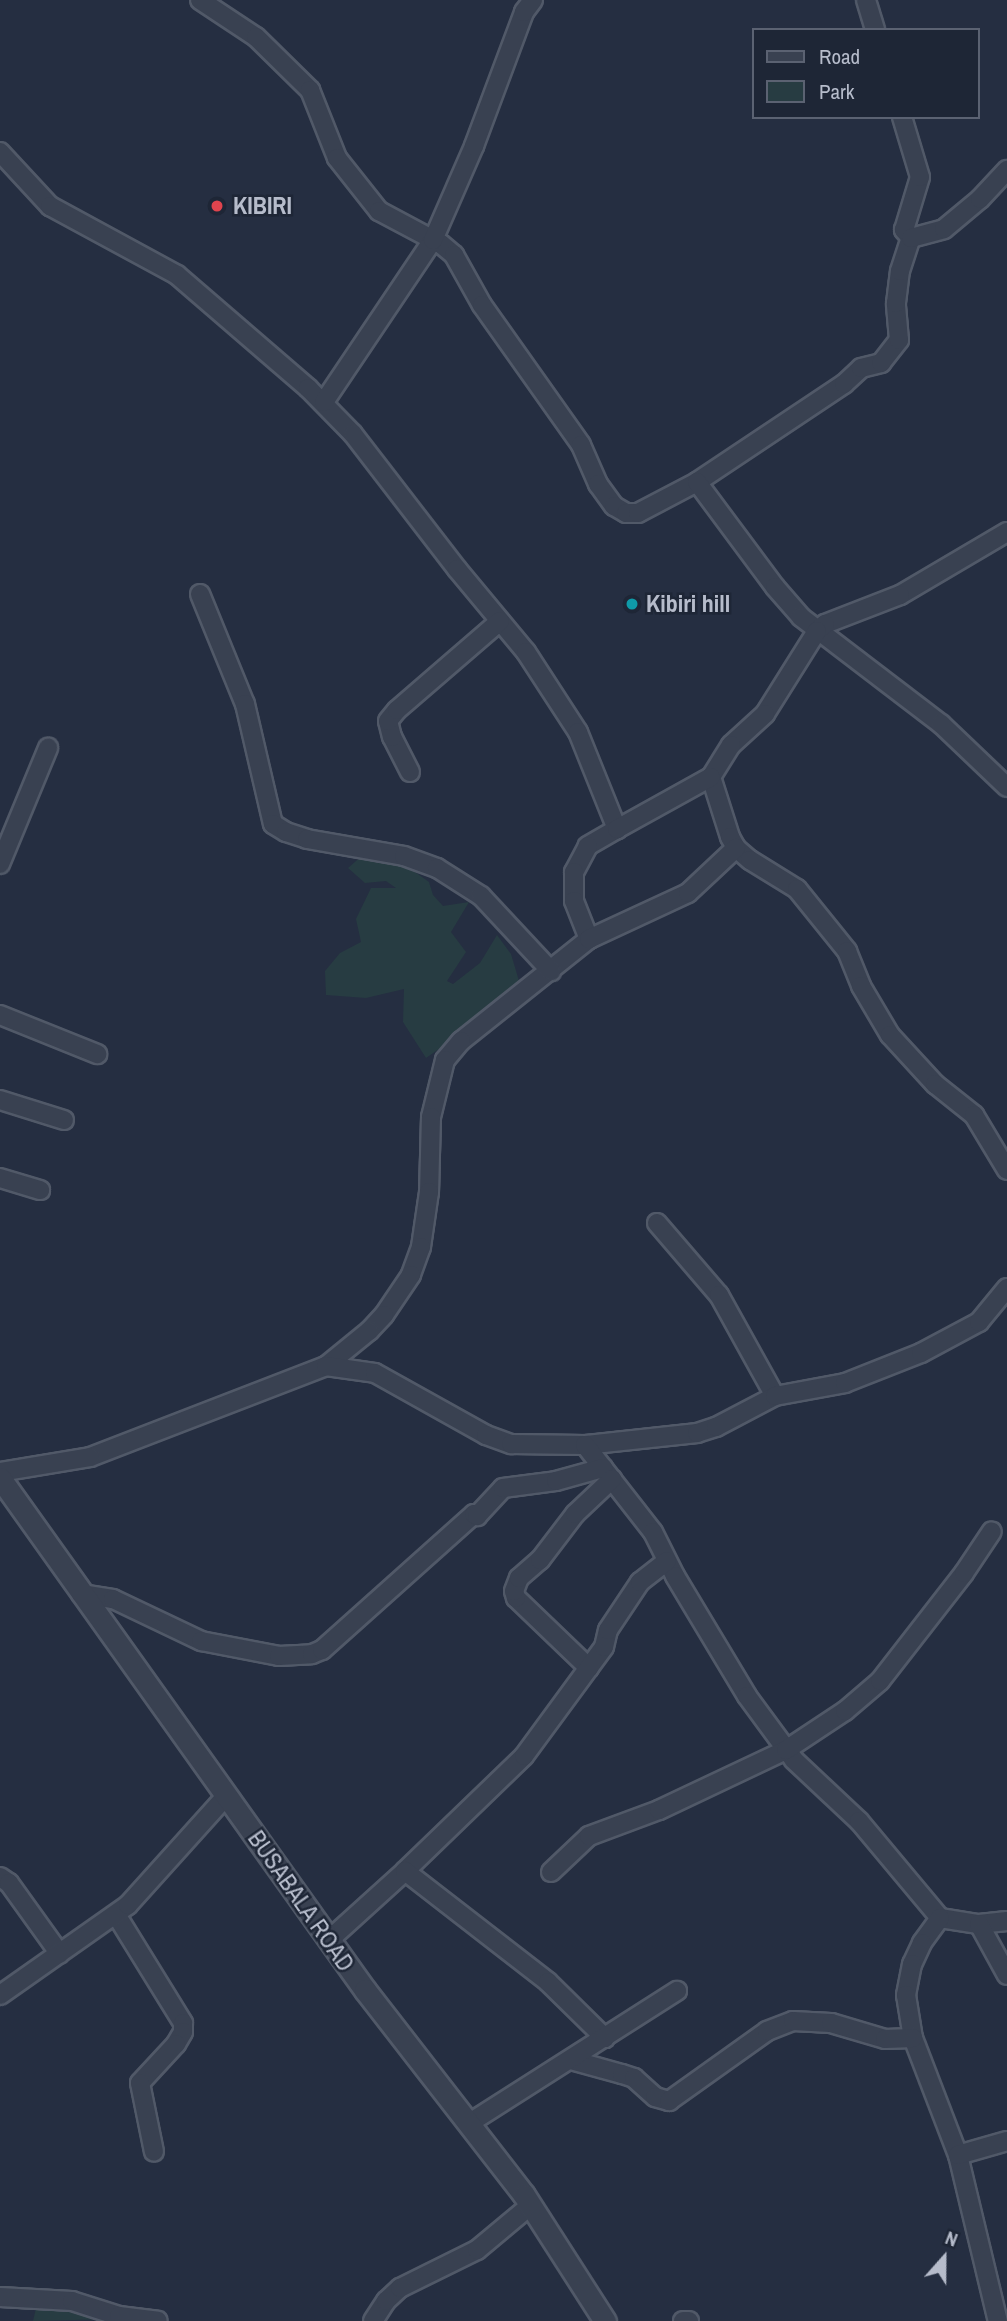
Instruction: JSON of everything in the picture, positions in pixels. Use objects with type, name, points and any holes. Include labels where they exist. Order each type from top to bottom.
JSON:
[{"type":"street","points":[[200,0],[256,37],[310,90],[337,158],[379,211],[433,240],[454,255],[482,305],[554,402],[581,444],[598,484],[614,506],[626,513],[638,513],[696,482],[844,384],[862,368],[881,363],[899,340],[895,303],[900,271],[911,238]]},
{"type":"street","points":[[324,402],[433,240],[474,146],[524,12],[533,0]]},
{"type":"street","points":[[866,0],[874,28]]},
{"type":"street","points":[[903,119],[920,177],[904,230],[911,238]]},
{"type":"street","points":[[0,152],[50,206],[177,275],[324,402],[389,478],[427,531],[526,652],[578,732],[617,829]]},
{"type":"street","points":[[911,238],[944,229],[980,199],[1007,170]]},
{"type":"street","points":[[696,482],[775,587],[817,631],[848,650],[941,724],[1007,787]]},
{"type":"street","points":[[589,939],[574,901],[574,872],[588,846],[711,777],[731,745],[765,714],[817,631],[836,619],[900,595],[1007,532]]},
{"type":"street","points":[[200,594],[245,705],[273,824],[307,839],[404,856],[437,868],[481,896],[551,971]]},
{"type":"street","points":[[410,772],[392,737],[388,721],[397,710],[500,621]]},
{"type":"street","points":[[0,864],[48,748]]},
{"type":"street","points":[[711,777],[725,824],[736,848],[797,889],[847,951],[862,986],[890,1035],[935,1084],[974,1115],[1007,1170]]},
{"type":"street","points":[[0,1472],[90,1457],[326,1366],[384,1315],[416,1264],[429,1192],[431,1117],[445,1060],[461,1041],[589,939],[688,893],[736,848]]},
{"type":"street","points":[[0,1015],[97,1054]]},
{"type":"street","points":[[0,1100],[64,1120]]},
{"type":"street","points":[[0,1178],[40,1190]]},
{"type":"street","points":[[657,1223],[719,1295],[775,1396]]},
{"type":"street","points":[[326,1366],[355,1368],[397,1382],[497,1440],[527,1445],[585,1445],[697,1433],[716,1427],[775,1396],[845,1383],[921,1353],[979,1322],[1007,1288]]},
{"type":"street","points":[[585,1445],[643,1517],[747,1696],[786,1750],[859,1821],[940,1918],[979,1924],[1007,1922]]},
{"type":"street","points":[[81,1594],[113,1599],[201,1642],[279,1656],[312,1654],[322,1650],[474,1514],[477,1516],[503,1488],[608,1473]]},
{"type":"street","points":[[589,1668],[516,1598],[514,1591],[519,1578],[540,1560],[608,1473]]},
{"type":"street","name":"BUSABALA ROAD","points":[[0,1478],[329,1940],[531,2204],[606,2321]]},
{"type":"street","points":[[551,1872],[589,1836],[659,1810],[786,1750],[845,1711],[880,1681],[964,1573],[992,1531]]},
{"type":"street","points":[[329,1940],[524,1756],[604,1647],[608,1630],[616,1615],[640,1582],[667,1561]]},
{"type":"street","points":[[0,1995],[6,1988],[117,1916],[150,1885],[227,1795]]},
{"type":"street","points":[[405,1871],[548,1982],[605,2038]]},
{"type":"street","points":[[0,1877],[9,1883],[60,1954]]},
{"type":"street","points":[[117,1916],[183,2022],[183,2032],[176,2043],[140,2083],[154,2152]]},
{"type":"street","points":[[940,1918],[922,1943],[912,1964],[906,1995],[913,2038],[958,2155],[998,2321]]},
{"type":"street","points":[[979,1924],[1007,1975]]},
{"type":"street","points":[[468,2124],[677,1991]]},
{"type":"street","points":[[571,2060],[634,2078],[655,2097],[669,2101],[767,2031],[793,2021],[831,2023],[885,2039],[913,2038]]},
{"type":"street","points":[[958,2155],[1007,2141]]},
{"type":"street","points":[[373,2321],[386,2301],[400,2288],[477,2250],[531,2204]]},
{"type":"street","points":[[0,2297],[72,2301],[119,2316],[158,2321]]},
{"type":"street","points":[[682,2321],[689,2321]]},
{"type":"green space","points":[[364,854],[401,862],[429,882],[433,895],[443,906],[469,902],[451,932],[466,952],[447,981],[453,984],[480,963],[497,935],[511,954],[519,981],[495,1010],[426,1058],[403,1022],[404,989],[366,998],[326,995],[325,971],[340,953],[361,942],[356,919],[371,888],[396,888],[386,881],[365,883],[348,868]]},
{"type":"green space","points":[[37,2304],[116,2319],[33,2321]]},
{"type":"place","name":"KIBIRI","points":[[217,206]]},
{"type":"place","name":"Kibiri hill","points":[[632,604]]}]
